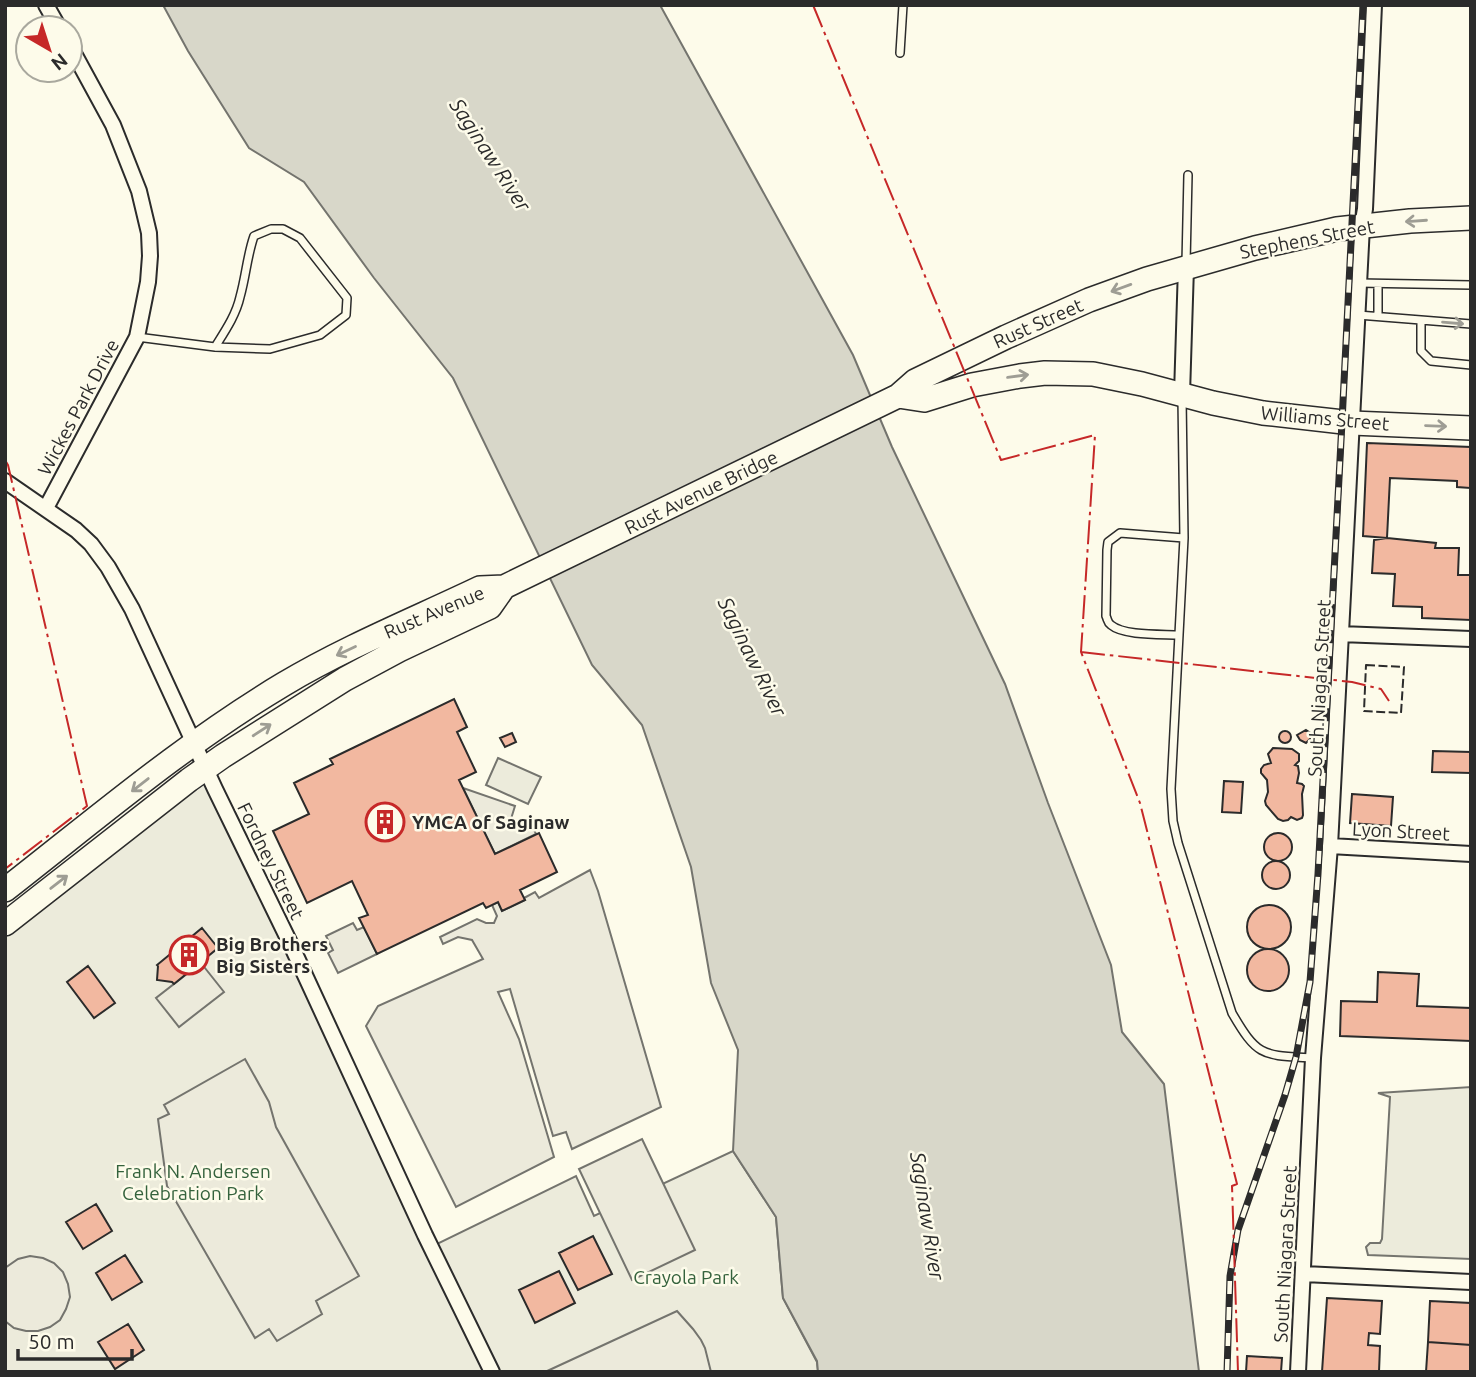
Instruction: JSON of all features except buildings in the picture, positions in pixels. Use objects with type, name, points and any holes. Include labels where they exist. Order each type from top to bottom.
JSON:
[{"type":"highway","name":"Stephens Street","points":[[1186,267],[1284,240],[1337,229],[1471,218]]},
{"type":"highway","name":"Rust Street","points":[[898,397],[915,381],[1035,323],[1099,296],[1186,267]]},
{"type":"highway","name":"Williams Street","points":[[898,397],[924,400],[972,385],[1045,373],[1093,374],[1251,411],[1352,423],[1471,428]]},
{"type":"highway","name":"Rust Avenue Bridge","points":[[504,587],[898,397]]},
{"type":"highway","name":"Rust Avenue","points":[[5,890],[147,779],[273,691],[326,661],[480,587],[504,587]]},
{"type":"highway","name":"Rust Avenue","points":[[5,924],[206,768],[268,726],[345,679],[490,607],[504,587]]},
{"type":"street","name":"South Niagara Street","points":[[1298,1372],[1313,1058],[1330,846],[1374,5]]},
{"type":"street","name":"Wickes Park Drive","points":[[46,508],[136,337],[148,282],[149,233],[139,191],[113,125],[84,72]]},
{"type":"street","points":[[1182,394],[1186,267]]},
{"type":"street","name":"Fordney Street","points":[[5,481],[46,508],[91,544],[108,567],[132,609],[425,1235],[492,1372]]},
{"type":"street","points":[[1340,634],[1471,639]]},
{"type":"street","name":"Lyon Street","points":[[1330,846],[1471,854]]},
{"type":"street","points":[[1304,1274],[1471,1282]]},
{"type":"lane","points":[[900,53],[903,5]]},
{"type":"lane","points":[[1186,267],[1188,175]]},
{"type":"lane","points":[[136,337],[215,347],[270,349],[320,335],[346,315],[347,298],[300,238],[283,229],[271,229],[254,236],[247,253],[240,298],[215,347]]},
{"type":"lane","points":[[1359,283],[1471,285]]},
{"type":"lane","points":[[1378,284],[1378,316]]},
{"type":"lane","points":[[1358,315],[1471,324]]},
{"type":"lane","points":[[1421,320],[1421,351],[1431,361],[1471,365]]},
{"type":"lane","points":[[1182,394],[1184,538],[1171,789],[1173,821],[1232,1013],[1246,1037],[1256,1048],[1269,1055],[1313,1058]]},
{"type":"lane","points":[[1179,635],[1123,631],[1108,622],[1107,550],[1108,542],[1119,533],[1184,538]]},
{"type":"green space","points":[[498,758],[541,777],[528,804],[486,785]]},
{"type":"green space","name":"Frank N. Andersen Celebration Park","points":[[206,768],[431,1247],[576,1176],[594,1216],[733,1151],[776,1217],[783,1298],[817,1362],[818,1372],[5,1372],[5,924]]},
{"type":"green space","points":[[1471,1087],[1471,1259],[1368,1255],[1366,1247],[1370,1243],[1380,1243],[1382,1239],[1390,1097],[1378,1093]]},
{"type":"shaded area","points":[[463,788],[515,806],[511,819],[533,827],[536,834],[495,854]]},
{"type":"shaded area","points":[[590,870],[661,1107],[572,1149],[566,1132],[553,1136],[510,989],[498,992],[519,1039],[554,1157],[456,1207],[366,1026],[378,1006],[483,959],[472,940],[458,937],[443,944],[440,937],[477,919],[494,923],[497,916],[492,905],[498,902],[502,911],[535,892],[539,898]]},
{"type":"shaded area","points":[[353,923],[357,930],[364,927],[377,954],[338,973],[328,953],[333,950],[326,936]]},
{"type":"shaded area","points":[[201,963],[224,992],[179,1027],[156,998]]},
{"type":"shaded area","points":[[245,1059],[269,1102],[276,1127],[359,1276],[316,1301],[322,1314],[277,1341],[269,1329],[255,1338],[167,1186],[158,1119],[169,1114],[164,1105]]},
{"type":"shaded area","points":[[642,1139],[695,1250],[632,1280],[579,1169]]},
{"type":"shaded area","points":[[30,1256],[54,1263],[63,1272],[70,1297],[60,1320],[38,1331],[14,1328],[5,1321],[5,1268],[18,1259]]},
{"type":"shaded area","points":[[677,1311],[701,1340],[711,1372],[545,1372]]},
{"type":"water","name":"Saginaw River","points":[[163,5],[660,5],[853,355],[892,447],[1005,684],[1111,965],[1122,1032],[1164,1084],[1199,1372],[818,1372],[817,1361],[783,1298],[776,1217],[733,1151],[738,1050],[711,983],[691,867],[642,725],[592,665],[453,378],[374,278],[304,182],[249,148],[188,51]]},
{"type":"railway","points":[[1227,1372],[1230,1276],[1238,1230],[1285,1095],[1296,1057],[1310,982],[1318,874],[1363,5]]},
{"type":"fence","points":[[1366,665],[1404,667],[1401,713],[1364,711],[1366,665]]},
{"type":"power","points":[[813,5],[1001,460],[1095,435],[1081,652],[1140,803],[1237,1184],[1232,1186],[1238,1372]]},
{"type":"power","points":[[5,460],[87,806],[5,869]]},
{"type":"power","points":[[1081,652],[1352,682],[1381,689],[1389,701]]},
{"type":"place","name":"YMCA of Saginaw","points":[[385,822]]},
{"type":"place","name":"Big Brothers Big Sisters","points":[[189,955]]},
{"type":"park label","name":"Crayola Park","points":[[686,1277]]}]
